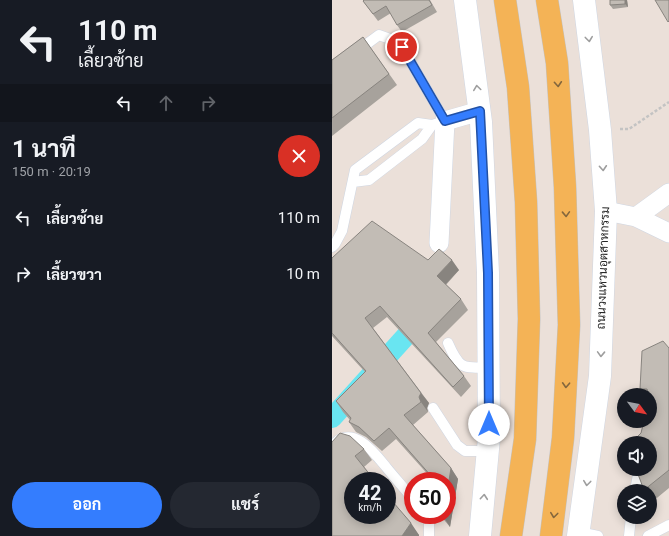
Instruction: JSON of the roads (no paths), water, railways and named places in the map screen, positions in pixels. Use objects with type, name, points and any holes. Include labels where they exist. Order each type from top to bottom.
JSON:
[{"type":"main road","points":[[465,0],[480,111],[488,273],[488,451],[480,536]]},
{"type":"main road","points":[[505,0],[518,88],[526,202],[529,319],[525,439],[511,536]]},
{"type":"main road","points":[[546,0],[557,63],[565,187],[569,325],[563,438],[551,536]]},
{"type":"main road","name":"ถนนวงแหวนอุตสาหกรรม","points":[[584,0],[600,130],[606,211],[600,376],[585,535]]},
{"type":"street","points":[[439,243],[439,123],[480,111]]},
{"type":"street","points":[[636,216],[669,193]]},
{"type":"street","points":[[606,211],[636,216],[669,233]]},
{"type":"lane","points":[[350,56],[379,35],[390,39],[402,47],[439,123]]},
{"type":"lane","points":[[332,247],[342,231],[344,213],[355,170],[418,123],[439,123]]},
{"type":"lane","points":[[353,182],[369,180],[422,139],[439,123]]},
{"type":"lane","points":[[448,343],[460,365],[468,369],[489,367]]},
{"type":"lane","points":[[432,408],[457,445],[465,451],[488,451]]},
{"type":"lane","points":[[332,446],[344,438],[349,437],[358,440],[368,446],[404,488]]},
{"type":"lane","points":[[429,524],[429,536]]},
{"type":"lane","points":[[628,536],[631,524]]},
{"type":"lane","points":[[648,536],[669,525]]},
{"type":"waterway","points":[[332,418],[423,317]]}]
